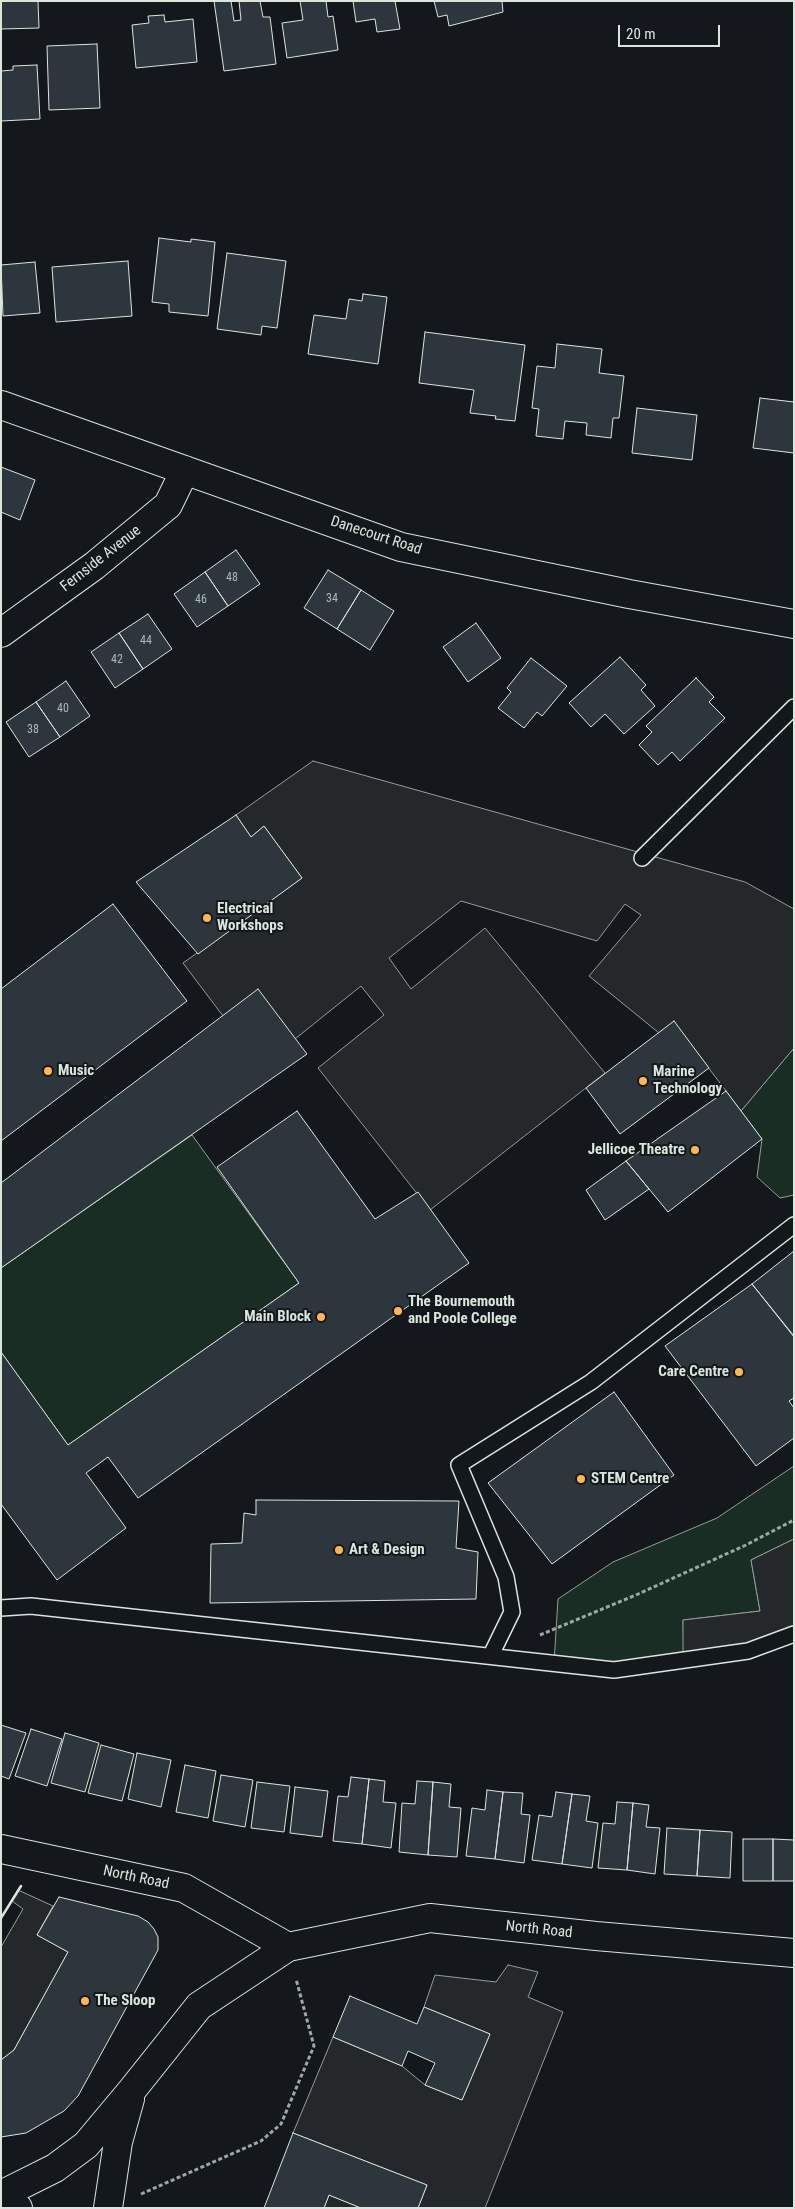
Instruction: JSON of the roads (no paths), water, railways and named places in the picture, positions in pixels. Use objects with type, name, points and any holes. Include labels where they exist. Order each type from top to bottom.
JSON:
[{"type":"main road","name":"Danecourt Road","points":[[1,405],[401,547],[629,594],[794,624]]},
{"type":"main road","name":"Fernside Avenue","points":[[1,634],[94,566],[168,505],[185,470]]},
{"type":"main road","name":"North Road","points":[[1,1849],[184,1888],[288,1947]]},
{"type":"main road","name":"North Road","points":[[1,2195],[55,2168],[86,2145],[200,2006],[288,1947],[430,1918],[794,1954]]},
{"type":"main road","name":"North Road","points":[[108,2208],[118,2142],[132,2090]]},
{"type":"main road","points":[[1,2202],[18,2208]]},
{"type":"lane","points":[[642,858],[794,706]]},
{"type":"lane","points":[[491,1655],[512,1612],[511,1604],[506,1577],[459,1465],[591,1382],[794,1225]]},
{"type":"lane","points":[[1,1608],[31,1606],[614,1670],[748,1651],[794,1634]]},
{"type":"place","name":"Electrical Workshops","points":[[207,918]]},
{"type":"place","name":"Music","points":[[48,1071]]},
{"type":"place","name":"Marine Technology","points":[[643,1081]]},
{"type":"place","name":"Jellicoe Theatre","points":[[695,1150]]},
{"type":"place","name":"The Bournemouth and Poole College","points":[[398,1311]]},
{"type":"place","name":"Main Block","points":[[321,1317]]},
{"type":"place","name":"Care Centre","points":[[739,1372]]},
{"type":"place","name":"STEM Centre","points":[[581,1479]]},
{"type":"place","name":"Art & Design","points":[[339,1550]]},
{"type":"place","name":"The Sloop","points":[[85,2001]]}]
